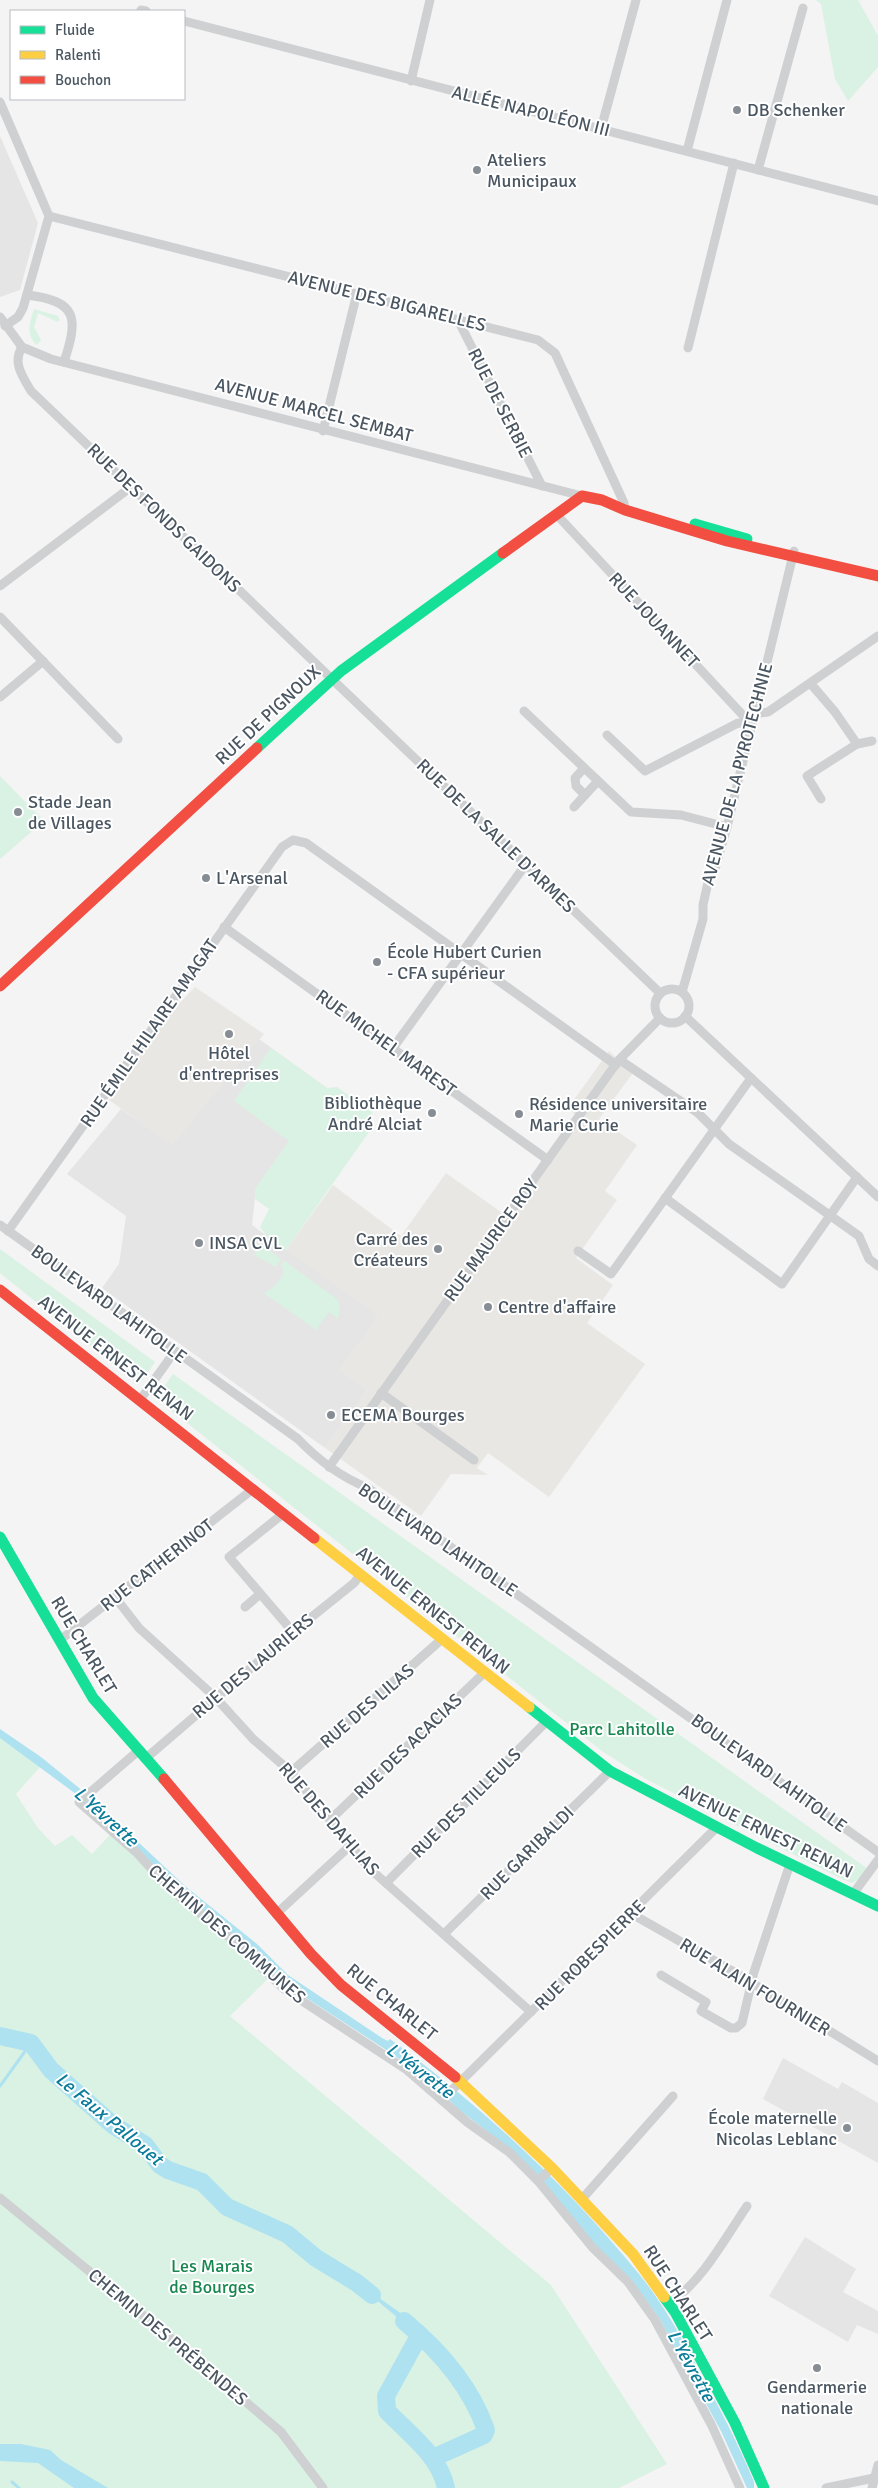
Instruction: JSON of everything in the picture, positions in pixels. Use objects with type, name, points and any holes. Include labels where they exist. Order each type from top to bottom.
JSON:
[{"type":"main road","name":"AVENUE MARCEL SEMBAT","points":[[582,496],[625,506],[727,541],[794,553]]},
{"type":"main road","name":"RUE DE PIGNOUX","points":[[0,986],[332,679],[582,496]]},
{"type":"main road","points":[[794,553],[878,571]]},
{"type":"main road","points":[[794,553],[878,576]]},
{"type":"main road","name":"AVENUE ERNEST RENAN","points":[[0,1290],[610,1771],[790,1864],[878,1906]]},
{"type":"main road","name":"RUE CHARLET","points":[[0,1537],[93,1698],[325,1970],[459,2085],[582,2199],[633,2254],[669,2304],[735,2423],[764,2488]]},
{"type":"street","points":[[411,80],[430,0]]},
{"type":"street","points":[[601,129],[636,0]]},
{"type":"street","points":[[687,151],[727,0]]},
{"type":"street","points":[[758,170],[802,8]]},
{"type":"street","name":"ALLÉE NAPOLÉON III","points":[[185,21],[878,201]]},
{"type":"street","points":[[0,102],[49,216],[21,313],[2,326]]},
{"type":"street","points":[[688,348],[734,164]]},
{"type":"street","name":"AVENUE DES BIGARELLES","points":[[49,216],[538,340],[555,353],[625,506]]},
{"type":"street","points":[[323,431],[358,293]]},
{"type":"street","points":[[27,295],[57,302],[71,314],[74,325],[68,364]]},
{"type":"street","points":[[0,317],[2,326],[22,347]]},
{"type":"street","name":"RUE DE SERBIE","points":[[458,320],[542,486]]},
{"type":"street","name":"AVENUE MARCEL SEMBAT","points":[[22,347],[68,364],[582,496]]},
{"type":"street","name":"RUE DES FONDS GAIDONS","points":[[22,347],[18,357],[19,368],[32,391],[332,679]]},
{"type":"street","points":[[0,586],[131,487]]},
{"type":"street","name":"RUE JOUANNET","points":[[557,515],[751,724]]},
{"type":"street","name":"AVENUE DE LA PYROTECHNIE","points":[[682,992],[703,919],[703,905],[709,878],[714,872],[727,827],[753,714],[794,553]]},
{"type":"street","points":[[0,617],[118,738]]},
{"type":"street","points":[[753,714],[768,712],[812,684],[878,636]]},
{"type":"street","points":[[0,697],[43,661]]},
{"type":"street","name":"RUE DE LA SALLE D'ARMES","points":[[332,679],[660,993]]},
{"type":"street","points":[[812,684],[836,712],[857,744]]},
{"type":"street","points":[[524,711],[630,812],[681,815],[727,827]]},
{"type":"street","points":[[607,735],[645,771],[738,723],[751,724]]},
{"type":"street","points":[[821,799],[807,776],[857,744],[872,741]]},
{"type":"street","points":[[584,768],[576,778],[576,786],[585,795]]},
{"type":"street","points":[[574,807],[598,781]]},
{"type":"street","name":"RUE ÉMILE HILAIRE AMAGAT","points":[[4,1228],[282,847],[293,840],[306,843],[460,954]]},
{"type":"street","points":[[393,1048],[526,864]]},
{"type":"street","name":"RUE MICHEL MAREST","points":[[224,927],[548,1160]]},
{"type":"street","points":[[460,954],[618,1062],[698,1113],[729,1144],[859,1236],[869,1259],[878,1266]]},
{"type":"street","points":[[667,989],[675,989],[682,992],[688,1003],[685,1016],[673,1022],[660,1018],[655,1010],[655,1000],[660,993],[667,989]]},
{"type":"street","points":[[685,1016],[878,1197]]},
{"type":"street","name":"RUE MAURICE ROY","points":[[329,1467],[618,1062],[660,1018]]},
{"type":"street","points":[[578,1251],[611,1274],[751,1078]]},
{"type":"street","points":[[665,1198],[782,1284],[856,1177]]},
{"type":"street","name":"BOULEVARD LAHITOLLE","points":[[4,1228],[298,1439],[329,1467],[351,1482],[368,1488],[878,1852]]},
{"type":"street","points":[[140,1400],[175,1351]]},
{"type":"street","points":[[381,1393],[474,1460]]},
{"type":"street","name":"RUE CATHERINOT","points":[[60,1640],[253,1489]]},
{"type":"street","points":[[284,1513],[229,1557],[292,1632]]},
{"type":"street","name":"RUE DES LAURIERS","points":[[82,1798],[142,1755],[215,1698],[292,1632],[354,1583],[361,1574]]},
{"type":"street","points":[[245,1607],[260,1594]]},
{"type":"street","name":"RUE DES DAHLIAS","points":[[114,1597],[139,1628],[291,1772],[332,1819],[369,1868],[532,2012]]},
{"type":"street","name":"RUE DES LILAS","points":[[291,1772],[442,1639]]},
{"type":"street","name":"RUE DES ACACIAS","points":[[332,1819],[484,1673]]},
{"type":"street","name":"RUE DES TILLEULS","points":[[386,1883],[546,1722]]},
{"type":"street","name":"RUE GARIBALDI","points":[[444,1934],[610,1771]]},
{"type":"street","name":"CHEMIN DES COMMUNES","points":[[82,1798],[168,1887],[234,1941],[284,1989],[407,2070],[443,2099],[467,2122],[509,2152],[539,2180],[592,2246],[628,2282],[655,2320],[711,2424],[740,2488]]},
{"type":"street","name":"RUE ROBESPIERRE","points":[[443,2099],[632,1914],[717,1827]]},
{"type":"street","points":[[276,1914],[351,1845]]},
{"type":"street","points":[[853,1894],[878,1860]]},
{"type":"street","points":[[661,1975],[706,2002],[701,2011],[731,2028],[736,2028],[742,2023],[751,1983],[790,1864]]},
{"type":"street","name":"RUE ALAIN FOURNIER","points":[[632,1914],[751,1983],[878,2061]]},
{"type":"street","points":[[582,2199],[673,2096]]},
{"type":"street","points":[[539,2180],[550,2169]]},
{"type":"street","name":"CHEMIN DES PRÉBENDES","points":[[0,2198],[184,2349],[274,2426],[323,2488]]},
{"type":"street","points":[[669,2304],[686,2292],[698,2278],[747,2206]]},
{"type":"street","points":[[872,2488],[878,2465]]},
{"type":"street","points":[[826,2488],[874,2478]]},
{"type":"shaded area","points":[[0,136],[38,223],[20,290],[0,297]]},
{"type":"shaded area","points":[[195,987],[264,1034],[173,1146],[109,1100],[171,1012]]},
{"type":"shaded area","name":"INSA CVL","points":[[259,1039],[327,1088],[256,1188],[252,1225],[378,1316],[339,1369],[367,1390],[325,1448],[102,1288],[119,1264],[126,1216],[67,1174],[121,1109],[173,1145]]},
{"type":"shaded area","points":[[609,1051],[633,1073],[599,1119],[637,1145],[605,1191],[617,1200],[576,1258],[613,1285],[587,1323],[645,1364],[549,1497],[488,1453],[477,1468],[488,1475],[451,1474],[421,1516],[325,1448],[367,1390],[339,1369],[286,1250],[333,1185],[401,1236],[446,1173],[508,1217],[578,1117],[568,1108]]},
{"type":"shaded area","name":"École maternelle Nicolas Leblanc","points":[[783,2058],[838,2089],[842,2082],[878,2103],[878,2163],[763,2099]]},
{"type":"shaded area","points":[[805,2237],[856,2269],[843,2292],[878,2311],[878,2334],[857,2325],[848,2342],[769,2296]]},
{"type":"green space","points":[[816,0],[858,0],[878,36],[878,67],[848,101],[835,79],[821,4]]},
{"type":"green space","points":[[34,309],[58,316],[60,320],[58,322],[38,313],[34,327],[41,340],[37,345],[30,333],[30,323]]},
{"type":"green space","name":"Stade Jean de Villages","points":[[0,776],[44,821],[0,859]]},
{"type":"green space","points":[[271,1048],[327,1088],[337,1087],[373,1112],[361,1125],[369,1132],[286,1250],[267,1236],[260,1227],[269,1209],[255,1199],[256,1188],[289,1141],[234,1101]]},
{"type":"green space","points":[[259,1243],[281,1259],[276,1267],[254,1255]]},
{"type":"green space","points":[[0,1249],[155,1362],[141,1382],[137,1383],[0,1273]]},
{"type":"green space","points":[[283,1260],[337,1299],[340,1306],[338,1319],[329,1312],[316,1330],[264,1293],[273,1287],[282,1276],[284,1272],[281,1267]]},
{"type":"green space","name":"Parc Lahitolle","points":[[173,1374],[868,1869],[861,1878],[852,1883],[844,1880],[644,1778],[602,1751],[158,1400],[157,1396]]},
{"type":"green space","name":"Les Marais de Bourges","points":[[0,1732],[33,1758],[40,1767],[16,1794],[38,1828],[55,1846],[72,1835],[92,1854],[118,1826],[274,1966],[274,1973],[230,2016],[551,2285],[667,2464],[619,2488],[0,2488]]},
{"type":"water","name":"L'Yévrette","points":[[0,1729],[41,1757],[89,1796],[185,1886],[257,1944],[288,1975],[382,2038],[388,2041],[390,2039],[424,2065],[490,2119],[553,2178],[611,2241],[648,2285],[664,2308],[728,2425],[754,2482],[754,2488],[747,2488],[721,2431],[659,2318],[631,2280],[591,2240],[512,2150],[458,2109],[433,2084],[394,2055],[288,1986],[250,1949],[209,1917],[80,1797],[0,1738]]},
{"type":"water","points":[[32,2039],[51,2062],[115,2120],[148,2142],[164,2163],[196,2171],[230,2203],[286,2227],[335,2265],[352,2273],[382,2300],[409,2319],[464,2380],[480,2405],[490,2433],[490,2436],[440,2456],[450,2488],[446,2488],[445,2478],[434,2457],[487,2433],[480,2412],[465,2385],[422,2338],[350,2278],[317,2259],[283,2231],[230,2210],[200,2180],[164,2168],[145,2146],[111,2124],[29,2045]]},
{"type":"water","points":[[0,2444],[21,2444],[50,2450],[61,2460],[108,2488],[74,2488],[38,2463],[0,2461]]},
{"type":"waterway","name":"Le Faux Pallouet","points":[[0,2036],[31,2043],[51,2070],[113,2125],[145,2145],[160,2165],[168,2170],[202,2182],[227,2207],[287,2234],[316,2258],[357,2283],[372,2295]]},
{"type":"waterway","points":[[0,2086],[31,2043]]},
{"type":"waterway","name":"Le Faux Pallouet","points":[[404,2321],[429,2344],[463,2384],[480,2414],[486,2430],[484,2435],[433,2458]]},
{"type":"waterway","name":"Le Faux Pallouet","points":[[419,2336],[386,2396],[387,2411],[430,2455],[437,2465],[446,2488]]},
{"type":"waterway","points":[[12,2482],[19,2488]]},
{"type":"traffic: fast","points":[[695,524],[747,539]]},
{"type":"traffic: fast","points":[[257,748],[341,671],[503,553]]},
{"type":"traffic: fast","points":[[0,1537],[93,1698],[164,1779]]},
{"type":"traffic: fast","points":[[529,1707],[610,1771],[757,1848],[878,1906]]},
{"type":"traffic: fast","points":[[664,2297],[675,2312],[735,2423],[764,2488]]},
{"type":"traffic: slow","points":[[314,1538],[529,1707]]},
{"type":"traffic: slow","points":[[455,2077],[552,2168],[633,2254],[664,2297]]},
{"type":"traffic: jam","points":[[503,553],[582,496],[602,500],[625,510],[727,541],[878,576]]},
{"type":"traffic: jam","points":[[0,986],[257,748]]},
{"type":"traffic: jam","points":[[0,1290],[314,1538]]},
{"type":"traffic: jam","points":[[164,1779],[311,1954],[341,1985],[455,2077]]},
{"type":"place","name":"DB Schenker","points":[[737,110]]},
{"type":"place","name":"Ateliers Municipaux","points":[[477,170]]},
{"type":"place","name":"Stade Jean de Villages","points":[[18,812]]},
{"type":"place","name":"L'Arsenal","points":[[206,878]]},
{"type":"place","name":"École Hubert Curien - CFA supérieur","points":[[377,962]]},
{"type":"place","name":"Hôtel d'entreprises","points":[[229,1034]]},
{"type":"place","name":"Bibliothèque André Alciat","points":[[432,1113]]},
{"type":"place","name":"Résidence universitaire Marie Curie","points":[[519,1114]]},
{"type":"place","name":"INSA CVL","points":[[199,1243]]},
{"type":"place","name":"Carré des Créateurs","points":[[438,1249]]},
{"type":"place","name":"Centre d'affaire","points":[[488,1307]]},
{"type":"place","name":"ECEMA Bourges","points":[[331,1415]]},
{"type":"place","name":"École maternelle Nicolas Leblanc","points":[[847,2128]]},
{"type":"place","name":"Gendarmerie nationale","points":[[817,2368]]}]
